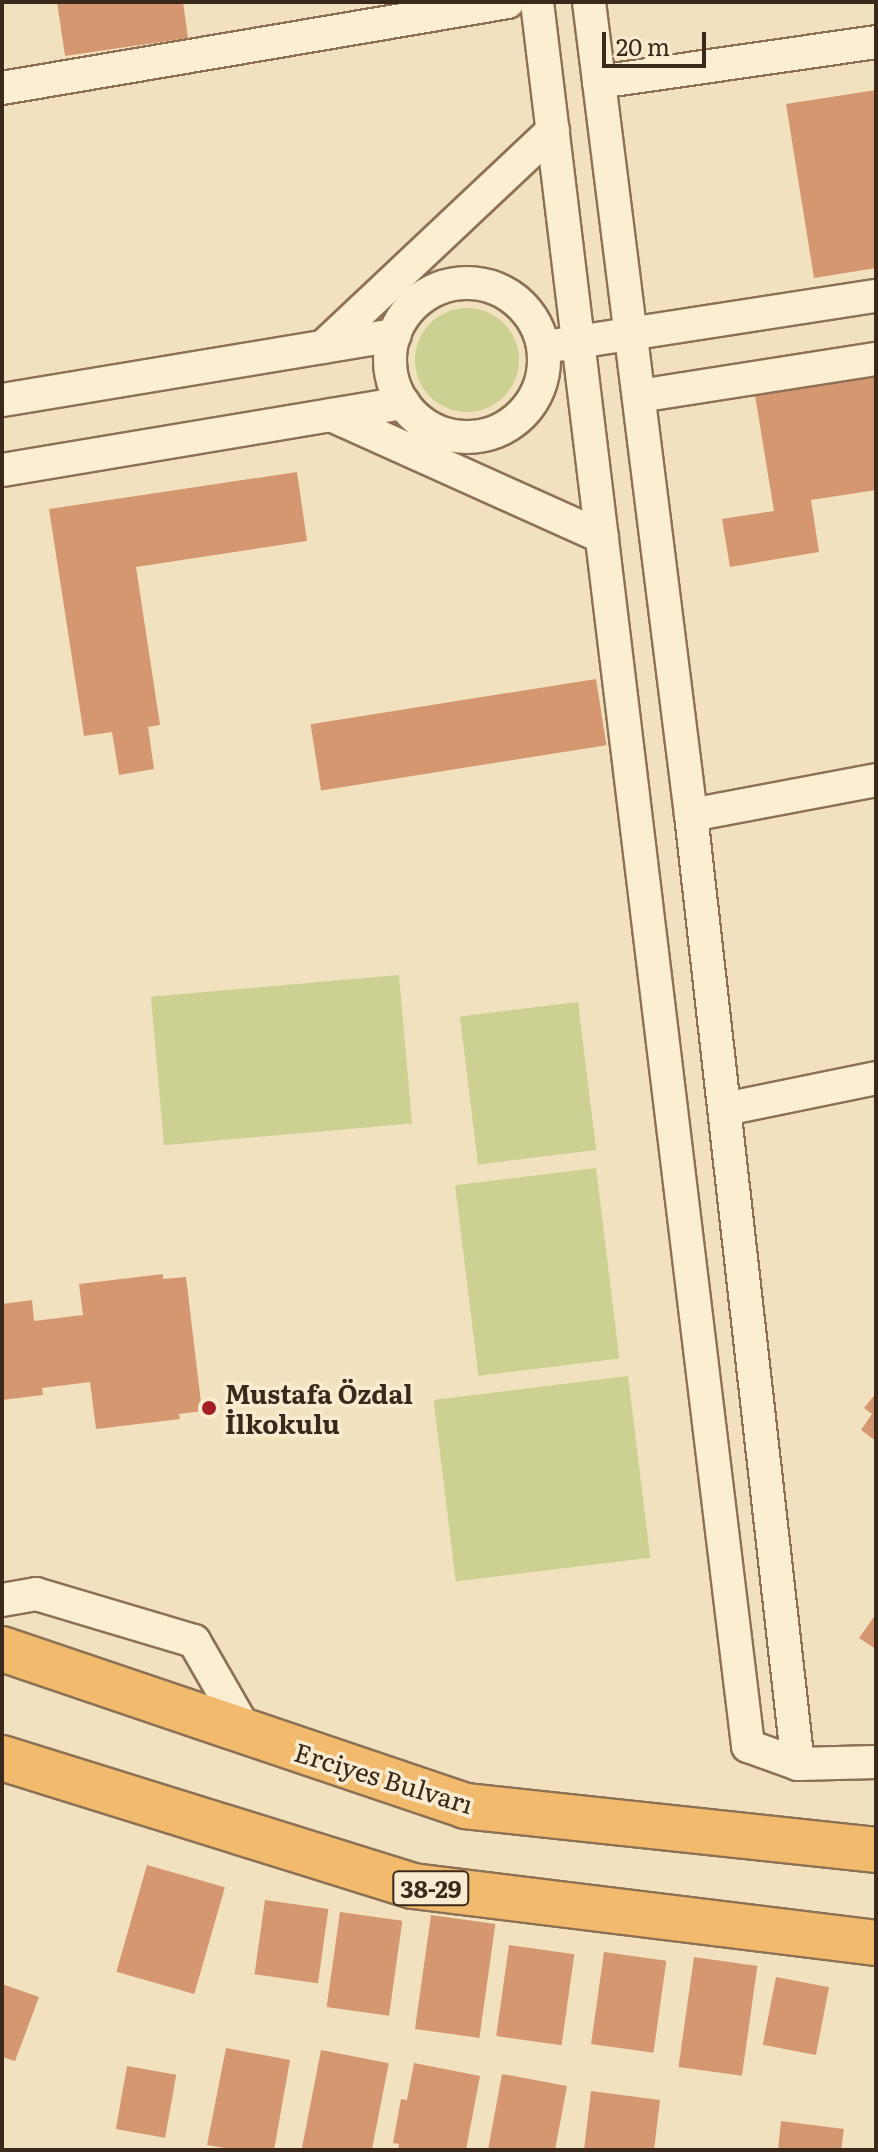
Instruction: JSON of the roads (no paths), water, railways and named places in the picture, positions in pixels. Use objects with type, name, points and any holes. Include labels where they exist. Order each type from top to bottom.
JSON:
[{"type":"highway","name":"Erciyes Bulvarı","points":[[2,1649],[465,1806],[876,1850]]},
{"type":"highway","name":"38-29","points":[[2,1758],[413,1886],[876,1943]]},
{"type":"street","points":[[2,88],[508,2]]},
{"type":"street","points":[[537,2],[748,1746],[798,1764],[876,1762]]},
{"type":"street","points":[[589,2],[691,815],[798,1764]]},
{"type":"street","points":[[599,82],[876,42]]},
{"type":"street","points":[[323,347],[553,130]]},
{"type":"street","points":[[482,284],[518,301],[531,316],[543,347],[543,375],[536,394],[510,424],[492,433],[452,436],[416,418],[403,403],[390,365],[395,335],[409,309],[424,295],[442,286],[482,284]]},
{"type":"street","points":[[543,347],[876,296]]},
{"type":"street","points":[[2,400],[395,335]]},
{"type":"street","points":[[639,396],[876,359]]},
{"type":"street","points":[[2,470],[403,403]]},
{"type":"street","points":[[331,415],[602,537]]},
{"type":"street","points":[[691,815],[876,780]]},
{"type":"street","points":[[725,1109],[876,1078]]},
{"type":"street","points":[[2,1600],[36,1594],[194,1641],[247,1733]]},
{"type":"place","name":"Mustafa Özdal İlkokulu","points":[[209,1408]]}]
